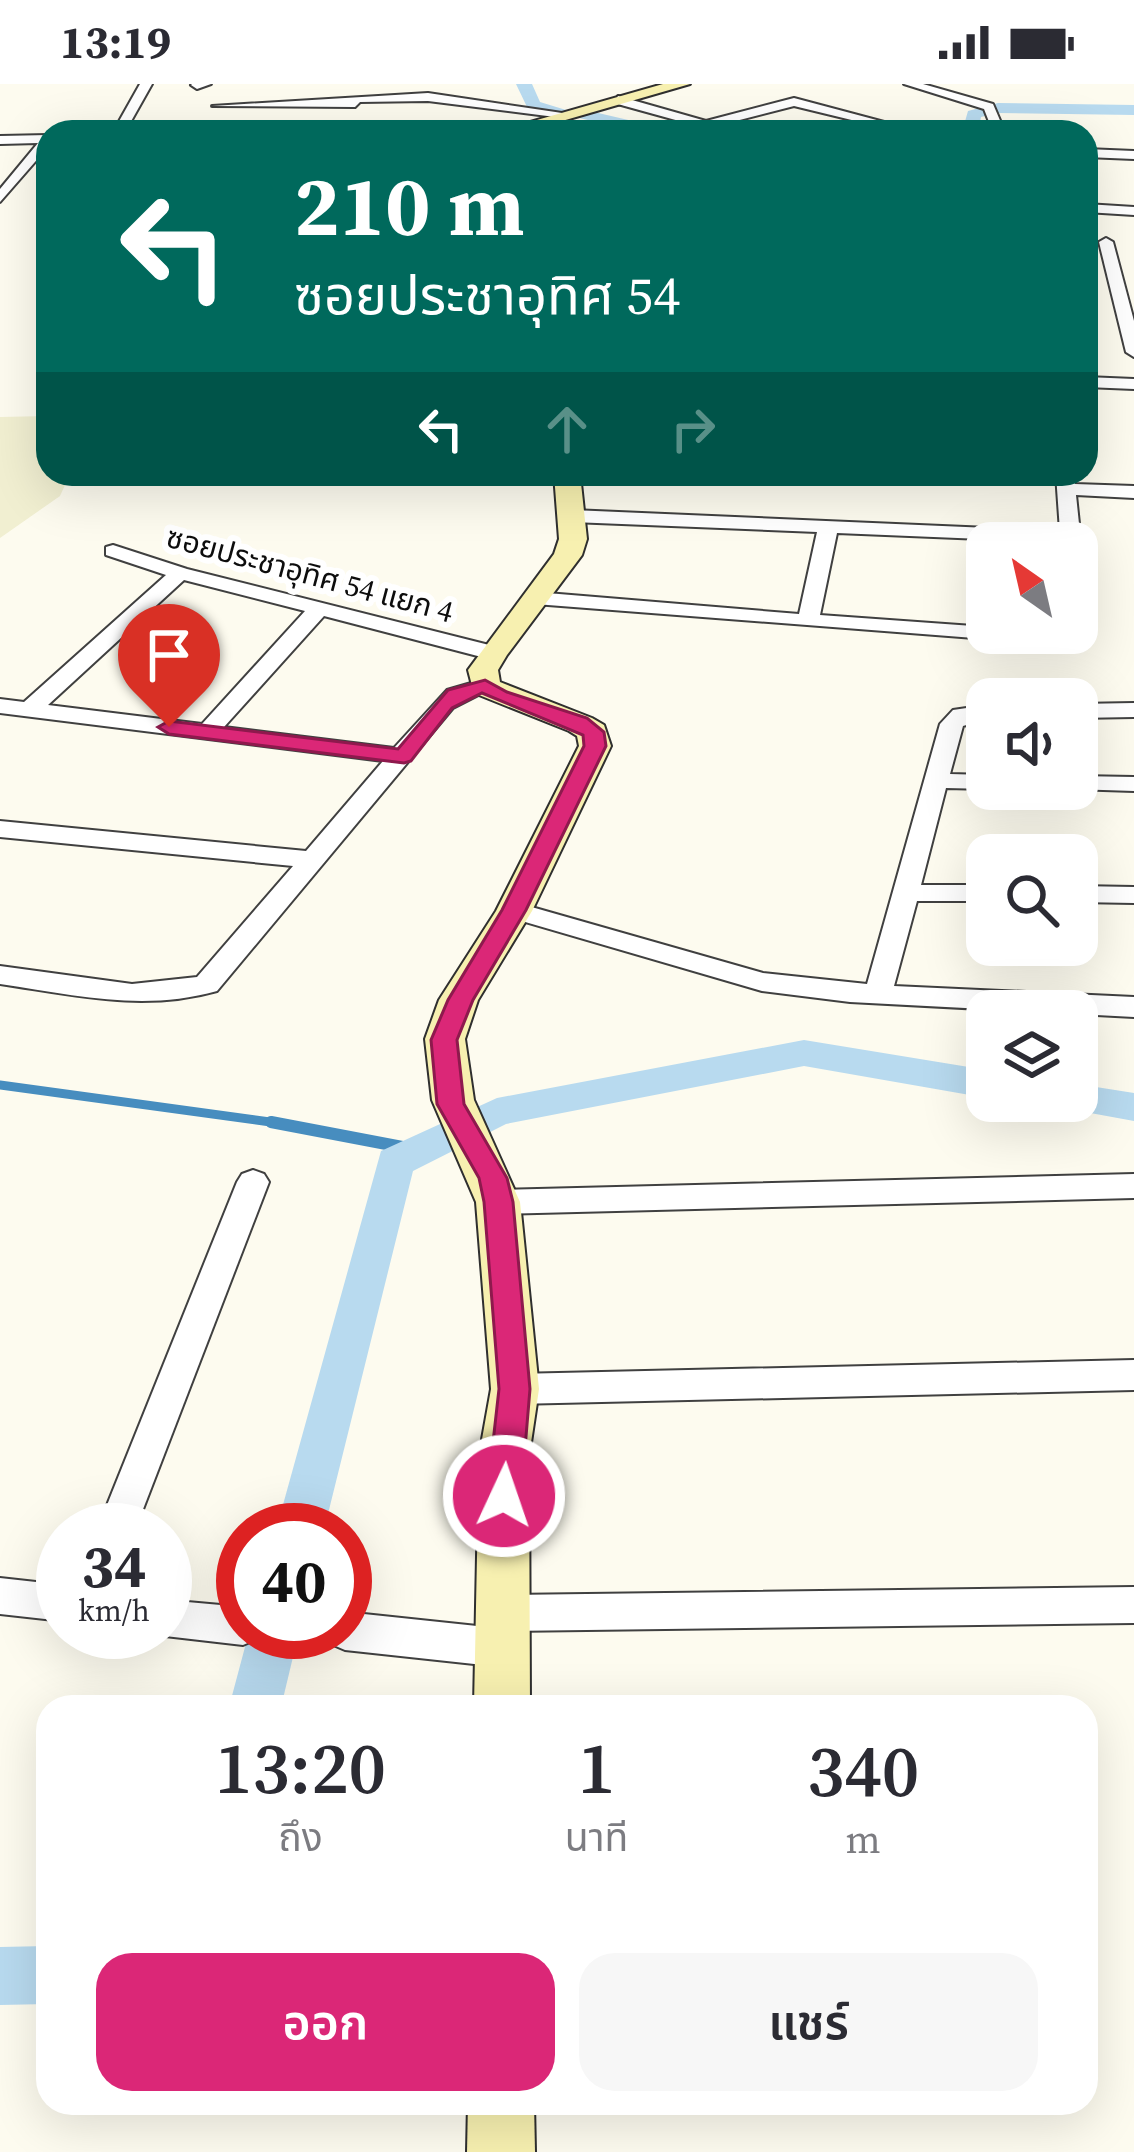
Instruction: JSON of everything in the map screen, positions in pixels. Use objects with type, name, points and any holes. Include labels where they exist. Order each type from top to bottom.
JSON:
[{"type":"street","points":[[126,120],[146,84]]},
{"type":"street","points":[[242,106],[246,84]]},
{"type":"street","points":[[473,84],[475,101]]},
{"type":"street","points":[[218,106],[357,95],[475,101],[559,120],[682,84]]},
{"type":"street","points":[[910,84],[991,110],[995,120]]},
{"type":"street","points":[[726,120],[823,92]]},
{"type":"street","points":[[348,117],[357,95]]},
{"type":"street","points":[[942,112],[959,98]]},
{"type":"street","points":[[617,100],[695,120]]},
{"type":"street","points":[[794,102],[867,120]]},
{"type":"street","points":[[0,140],[36,139]]},
{"type":"street","points":[[1098,153],[1134,152]]},
{"type":"street","points":[[0,198],[36,154]]},
{"type":"street","points":[[1098,209],[1134,211]]},
{"type":"street","points":[[1098,241],[1113,242],[1134,352]]},
{"type":"street","points":[[1098,382],[1134,384]]},
{"type":"street","points":[[0,976],[180,994],[207,984],[445,703],[489,669],[568,555],[573,538],[568,486]]},
{"type":"street","points":[[1066,486],[1069,522]]},
{"type":"street","points":[[1093,486],[1134,492]]},
{"type":"street","points":[[572,516],[966,534]]},
{"type":"street","points":[[808,621],[828,526]]},
{"type":"street","name":"ซอยประชาอุทิศ 54 แยก 4","points":[[113,550],[321,607],[489,669]]},
{"type":"street","points":[[29,710],[180,572]]},
{"type":"street","points":[[535,598],[966,631]]},
{"type":"street","points":[[207,732],[321,607]]},
{"type":"street","points":[[489,669],[500,697],[579,723],[593,732],[595,746],[514,910],[460,1000],[444,1040],[451,1104],[493,1178],[498,1202],[514,1389],[504,1456],[502,1695]]},
{"type":"street","points":[[0,706],[404,756]]},
{"type":"street","points":[[1098,711],[1134,710]]},
{"type":"street","points":[[878,994],[952,724],[966,715]]},
{"type":"street","points":[[939,781],[966,782]]},
{"type":"street","points":[[1098,783],[1134,784]]},
{"type":"street","points":[[0,829],[315,860]]},
{"type":"street","points":[[907,893],[966,893]]},
{"type":"street","points":[[1098,894],[1134,895]]},
{"type":"street","points":[[514,910],[762,982],[878,994],[1134,1007]]},
{"type":"street","points":[[127,1503],[253,1182]]},
{"type":"street","points":[[498,1202],[1134,1186]]},
{"type":"street","points":[[514,1389],[1134,1375]]},
{"type":"street","points":[[0,1596],[36,1600]]},
{"type":"street","points":[[372,1631],[1134,1605]]},
{"type":"street","points":[[501,2115],[501,2152]]},
{"type":"shaded area","points":[[36,416],[36,486],[65,486],[60,496],[0,538],[0,417]]},
{"type":"waterway","points":[[524,84],[534,106],[558,110]]},
{"type":"waterway","points":[[973,120],[974,114],[998,108],[1134,110]]},
{"type":"waterway","points":[[581,114],[608,120]]},
{"type":"waterway","points":[[307,1503],[395,1162],[497,1112],[804,1053],[966,1080]]},
{"type":"waterway","points":[[0,1085],[273,1122]]},
{"type":"waterway","points":[[1098,1101],[1134,1107]]},
{"type":"waterway","points":[[273,1122],[292,1125]]},
{"type":"waterway","points":[[273,1122],[418,1150]]},
{"type":"waterway","points":[[258,1695],[267,1659]]},
{"type":"waterway","points":[[0,1976],[36,1975]]},
{"type":"route","points":[[169,727],[404,756],[455,694],[485,686],[500,697],[593,732],[595,746],[514,910],[460,1000],[444,1040],[451,1104],[493,1178],[498,1202],[514,1389],[504,1456],[504,1496]]}]
